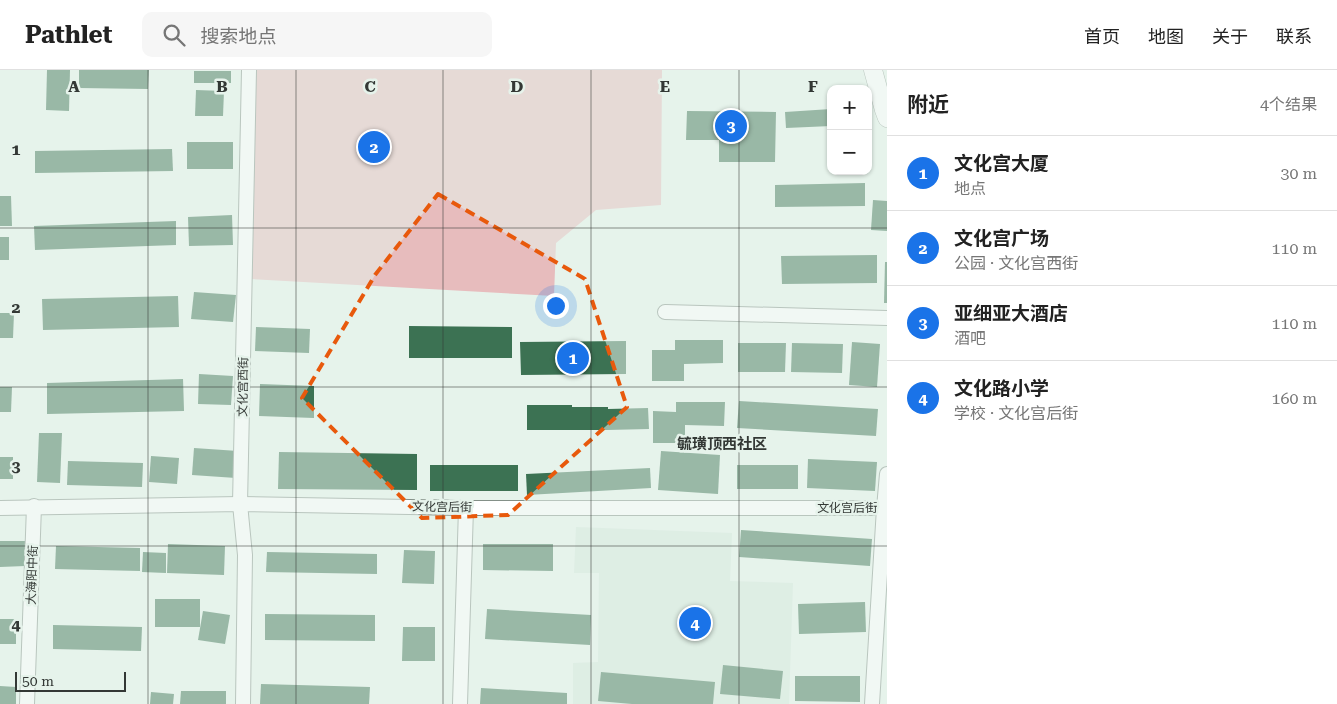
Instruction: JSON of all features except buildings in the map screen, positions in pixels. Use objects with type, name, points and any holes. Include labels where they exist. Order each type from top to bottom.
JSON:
[{"type":"street","name":"文化宫西街","points":[[243,704],[245,555],[240,504],[249,70]]},
{"type":"street","points":[[873,70],[887,118]]},
{"type":"street","points":[[665,312],[887,318]]},
{"type":"street","points":[[872,704],[887,474]]},
{"type":"street","name":"文化宫后街","points":[[0,508],[240,504],[466,508],[884,508]]},
{"type":"street","name":"大海阳中街","points":[[27,704],[34,506]]},
{"type":"street","points":[[460,704],[466,508]]},
{"type":"highlighted area","points":[[438,194],[585,279],[627,407],[508,515],[422,518],[302,398],[375,275]]},
{"type":"shaded area","points":[[255,70],[662,70],[661,205],[596,210],[556,243],[554,296],[250,279]]},
{"type":"shaded area","points":[[576,527],[732,533],[730,581],[793,583],[789,704],[573,704],[573,663],[598,662],[599,573],[574,573]]},
{"type":"place","name":"亚细亚大酒店","points":[[731,126]]},
{"type":"place","name":"文化宫广场","points":[[374,147]]},
{"type":"place","name":"文化宫大厦","points":[[573,358]]},
{"type":"place","name":"文化路小学","points":[[695,623]]},
{"type":"district","name":"毓璜顶西社区","points":[[722,444]]}]
